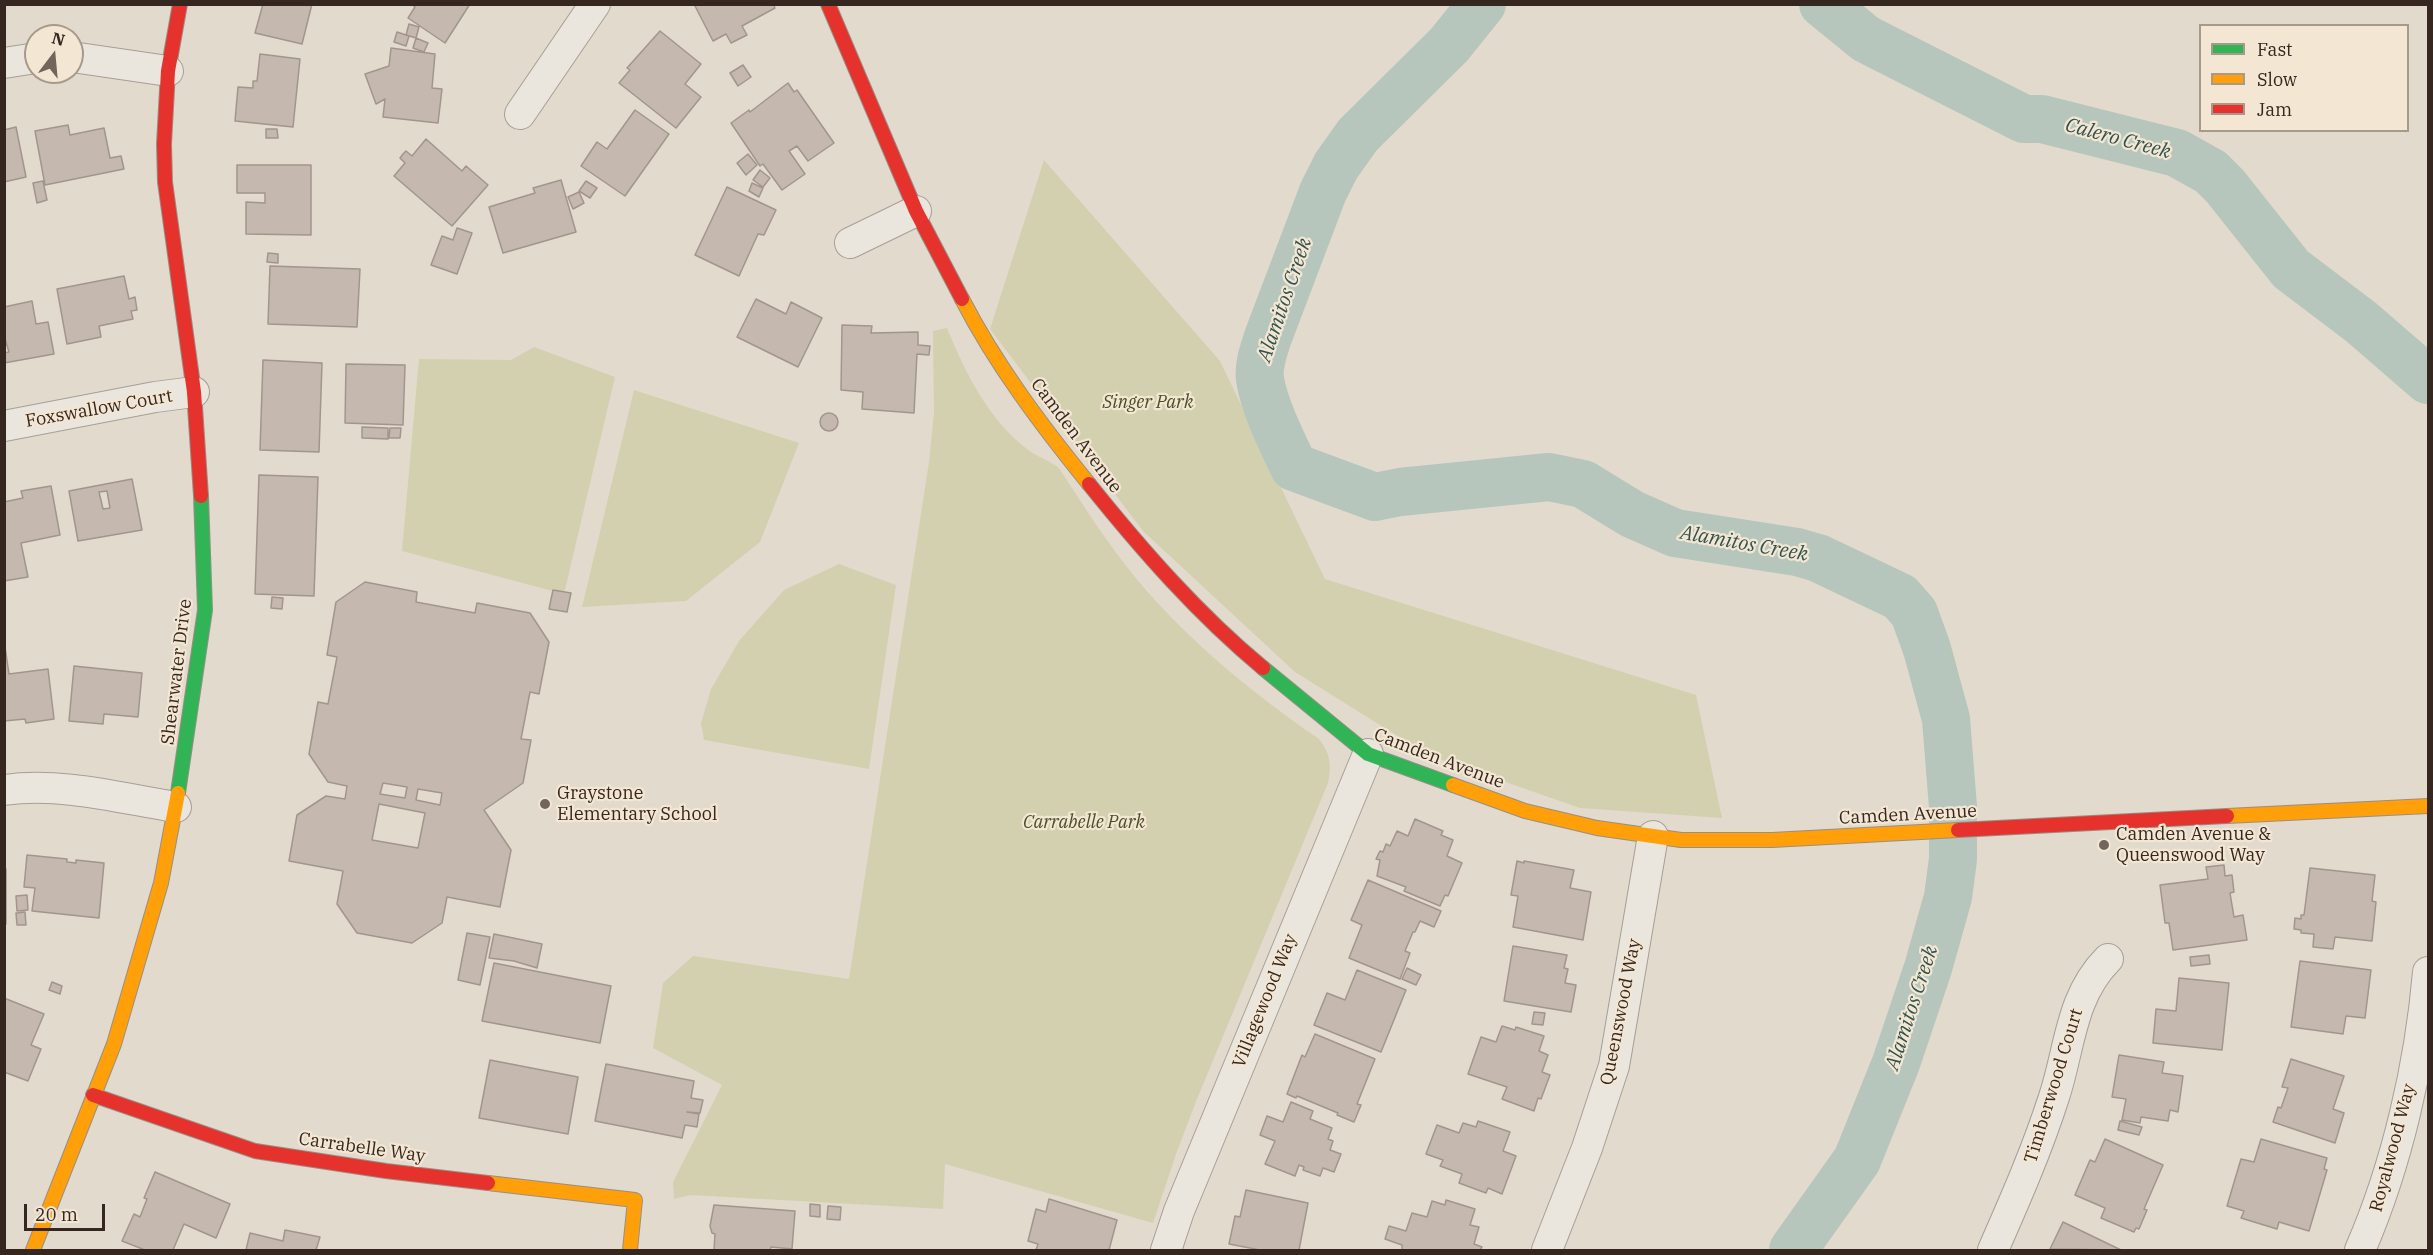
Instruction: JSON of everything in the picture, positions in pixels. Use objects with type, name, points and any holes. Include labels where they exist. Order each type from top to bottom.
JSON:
[{"type":"street","name":"Shearwater Drive","points":[[33,1251],[114,1044],[142,954],[161,883],[184,764],[205,610],[200,461],[194,392],[165,182],[164,144],[168,71],[180,4]]},
{"type":"street","points":[[520,114],[595,4]]},
{"type":"street","name":"Camden Avenue","points":[[828,4],[916,211],[984,342],[1059,447],[1137,544],[1223,635],[1368,754],[1525,811],[1597,828],[1681,840],[1772,840],[2428,806]]},
{"type":"street","points":[[84,59],[168,71]]},
{"type":"street","points":[[4,63],[24,60]]},
{"type":"street","points":[[850,243],[916,211]]},
{"type":"street","name":"Foxswallow Court","points":[[4,426],[155,397],[194,392]]},
{"type":"street","name":"Villagewood Way","points":[[1166,1251],[1179,1211],[1368,754]]},
{"type":"street","points":[[4,790],[79,789],[176,807]]},
{"type":"street","name":"Queenswood Way","points":[[1547,1251],[1587,1148],[1614,1066],[1653,836]]},
{"type":"street","name":"Timberwood Court","points":[[1993,1251],[2035,1151],[2055,1094],[2084,990],[2108,959]]},
{"type":"street","name":"Royalwood Way","points":[[2360,1251],[2376,1214],[2401,1125],[2424,1028],[2428,972]]},
{"type":"street","name":"Carrabelle Way","points":[[93,1095],[255,1151],[386,1171],[635,1200],[630,1251]]},
{"type":"green space","name":"Singer Park","points":[[1044,160],[1220,361],[1325,579],[1696,695],[1722,818],[1580,808],[1428,755],[1295,672],[1143,531],[990,329]]},
{"type":"green space","name":"Carrabelle Park","points":[[947,328],[970,378],[989,409],[1013,437],[1027,449],[1059,468],[1115,551],[1155,600],[1221,664],[1319,739],[1326,749],[1329,760],[1328,783],[1197,1099],[1153,1223],[945,1164],[943,1209],[690,1195],[674,1199],[673,1182],[722,1085],[653,1048],[663,983],[693,956],[849,979],[929,462],[934,412],[933,331]]},
{"type":"green space","points":[[534,347],[615,377],[564,594],[402,551],[419,359],[511,360]]},
{"type":"green space","points":[[634,390],[799,443],[760,542],[686,601],[582,607]]},
{"type":"green space","points":[[839,564],[896,585],[869,769],[704,740],[701,723],[711,689],[739,641],[784,590]]},
{"type":"building","points":[[263,4],[312,4],[302,44],[255,33]]},
{"type":"building","points":[[411,4],[470,4],[445,43],[408,18],[415,7]]},
{"type":"building","points":[[694,4],[773,4],[775,8],[742,26],[747,35],[731,43],[726,34],[713,41]]},
{"type":"building","points":[[409,24],[419,27],[416,38],[406,35]]},
{"type":"building","points":[[660,31],[701,64],[685,84],[701,97],[676,128],[619,83],[630,70],[627,68]]},
{"type":"building","points":[[397,32],[409,36],[406,46],[394,42]]},
{"type":"building","points":[[416,38],[428,43],[424,52],[413,48]]},
{"type":"building","points":[[391,48],[435,54],[432,88],[442,89],[438,123],[383,117],[385,99],[376,104],[365,74],[389,66]]},
{"type":"building","points":[[260,54],[300,59],[293,127],[235,121],[238,87],[253,88],[253,81],[257,81]]},
{"type":"building","points":[[743,65],[751,77],[738,86],[730,73]]},
{"type":"building","points":[[788,83],[794,92],[797,90],[834,143],[808,161],[797,146],[789,151],[805,174],[782,190],[763,164],[760,166],[731,123],[749,110],[750,112]]},
{"type":"building","points":[[635,110],[669,134],[625,196],[581,166],[597,142],[607,149]]},
{"type":"building","points":[[68,125],[70,135],[104,128],[110,158],[121,156],[124,169],[45,185],[35,131]]},
{"type":"building","points":[[16,127],[26,177],[4,182],[4,130]]},
{"type":"building","points":[[266,129],[277,129],[278,138],[266,138]]},
{"type":"building","points":[[426,139],[462,171],[466,166],[488,185],[452,226],[394,176],[405,163],[400,158],[403,154],[406,151],[412,156]]},
{"type":"building","points":[[748,154],[757,165],[746,175],[737,163]]},
{"type":"building","points":[[237,165],[311,165],[311,235],[246,234],[246,202],[265,203],[265,193],[237,193]]},
{"type":"building","points":[[760,170],[770,178],[763,187],[753,180]]},
{"type":"building","points":[[561,180],[576,232],[503,253],[489,207],[535,193],[533,188]]},
{"type":"building","points":[[43,181],[47,200],[37,203],[33,183]]},
{"type":"building","points":[[586,181],[597,188],[590,198],[579,191]]},
{"type":"building","points":[[752,183],[763,188],[759,197],[749,191]]},
{"type":"building","points":[[727,187],[776,210],[764,235],[758,234],[739,276],[695,255]]},
{"type":"building","points":[[579,192],[584,203],[573,209],[568,197]]},
{"type":"building","points":[[457,228],[472,233],[457,274],[431,265],[442,236],[453,240]]},
{"type":"building","points":[[268,253],[278,254],[278,263],[267,262]]},
{"type":"building","points":[[270,266],[360,269],[357,327],[268,324]]},
{"type":"building","points":[[124,276],[129,299],[135,297],[137,310],[131,311],[133,319],[99,326],[101,337],[67,344],[57,289]]},
{"type":"building","points":[[756,299],[786,314],[791,302],[822,318],[798,367],[737,337]]},
{"type":"building","points":[[32,301],[36,324],[48,322],[54,354],[4,363],[4,353],[9,352],[4,336],[4,307]]},
{"type":"building","points":[[842,325],[872,326],[871,333],[918,332],[918,345],[930,346],[929,355],[917,354],[914,413],[862,409],[863,392],[841,390]]},
{"type":"building","points":[[263,360],[322,363],[319,452],[260,450]]},
{"type":"building","points":[[346,364],[405,365],[403,425],[345,423]]},
{"type":"building","points":[[825,413],[833,413],[838,418],[836,429],[825,431],[820,426],[820,418]]},
{"type":"building","points":[[362,427],[388,428],[388,439],[362,438]]},
{"type":"building","points":[[390,428],[401,428],[400,438],[389,438]]},
{"type":"building","points":[[259,475],[318,477],[314,596],[255,594]]},
{"type":"building","points":[[132,479],[142,530],[78,541],[69,491]],"holes":[[[107,491],[110,508],[103,509],[99,492]]]},
{"type":"building","points":[[51,486],[60,535],[21,543],[28,577],[4,581],[4,502],[23,498],[21,491]]},
{"type":"building","points":[[365,582],[417,592],[416,602],[475,613],[477,603],[530,613],[549,642],[539,694],[530,692],[521,739],[531,740],[523,783],[484,810],[511,850],[500,907],[447,897],[442,923],[412,943],[357,933],[337,904],[343,871],[289,861],[297,815],[326,796],[345,799],[347,786],[328,782],[309,754],[318,702],[328,704],[337,657],[327,655],[336,602]],"holes":[[[383,783],[407,787],[405,798],[380,794]],[[418,789],[442,793],[440,805],[416,800]],[[379,804],[425,813],[418,848],[372,840]]]},
{"type":"building","points":[[553,590],[571,593],[567,612],[549,609]]},
{"type":"building","points":[[272,597],[283,598],[282,609],[271,608]]},
{"type":"building","points":[[4,640],[9,674],[48,669],[54,719],[26,723],[25,719],[4,721]]},
{"type":"building","points":[[74,666],[142,673],[138,717],[104,714],[103,724],[69,721]]},
{"type":"building","points":[[1415,819],[1443,831],[1441,835],[1453,840],[1447,856],[1462,863],[1448,896],[1445,895],[1440,906],[1404,891],[1406,887],[1377,876],[1380,860],[1376,859],[1380,851],[1383,852],[1386,844],[1390,846],[1397,831],[1408,836]]},
{"type":"building","points":[[27,855],[67,859],[67,862],[76,863],[76,860],[104,863],[99,918],[32,911],[35,888],[24,887]]},
{"type":"building","points":[[1517,861],[1574,870],[1570,888],[1591,892],[1583,940],[1513,927],[1518,896],[1511,895]]},
{"type":"building","points":[[2224,865],[2225,876],[2232,875],[2234,892],[2230,893],[2234,917],[2243,915],[2247,940],[2173,950],[2169,923],[2165,923],[2160,885],[2208,879],[2206,867]]},
{"type":"building","points":[[2310,868],[2375,875],[2372,901],[2376,902],[2372,941],[2335,937],[2333,949],[2313,947],[2314,934],[2301,933],[2301,930],[2294,929],[2295,918],[2301,919],[2301,915],[2304,915]]},
{"type":"building","points":[[4,869],[6,869],[6,924],[4,924]]},
{"type":"building","points":[[1368,880],[1441,911],[1434,927],[1420,921],[1413,932],[1405,951],[1410,953],[1400,979],[1349,958],[1362,925],[1351,920]]},
{"type":"building","points":[[27,895],[28,910],[17,911],[16,896]]},
{"type":"building","points":[[25,912],[26,925],[17,925],[16,913]]},
{"type":"building","points":[[467,933],[490,937],[480,985],[458,980]]},
{"type":"building","points":[[494,934],[542,944],[537,968],[514,961],[489,958]]},
{"type":"building","points":[[1513,946],[1567,955],[1564,968],[1568,969],[1565,983],[1576,985],[1571,1012],[1504,1001]]},
{"type":"building","points":[[2209,955],[2210,964],[2191,966],[2190,957]]},
{"type":"building","points":[[2300,961],[2371,970],[2365,1018],[2346,1016],[2343,1034],[2291,1027]]},
{"type":"building","points":[[494,963],[611,986],[600,1043],[482,1021]]},
{"type":"building","points":[[1407,968],[1421,975],[1416,985],[1402,979]]},
{"type":"building","points":[[1357,970],[1406,990],[1381,1052],[1314,1025],[1327,993],[1345,1000]]},
{"type":"building","points":[[2179,978],[2229,983],[2222,1050],[2153,1043],[2156,1009],[2176,1011]]},
{"type":"building","points":[[52,982],[62,986],[60,994],[49,990]]},
{"type":"building","points":[[4,998],[44,1014],[31,1045],[41,1049],[28,1081],[4,1072]]},
{"type":"building","points":[[1534,1012],[1545,1013],[1543,1025],[1532,1024]]},
{"type":"building","points":[[1502,1026],[1515,1030],[1516,1027],[1544,1036],[1539,1051],[1548,1055],[1542,1072],[1550,1075],[1534,1111],[1502,1099],[1507,1087],[1468,1074],[1481,1037],[1496,1042]]},
{"type":"building","points":[[1315,1034],[1375,1059],[1357,1104],[1361,1105],[1354,1122],[1337,1115],[1338,1113],[1287,1094],[1302,1055],[1305,1057]]},
{"type":"building","points":[[2119,1055],[2164,1062],[2162,1073],[2183,1076],[2178,1112],[2170,1110],[2168,1121],[2141,1117],[2140,1123],[2122,1120],[2126,1099],[2112,1097]]},
{"type":"building","points":[[2291,1059],[2344,1076],[2333,1109],[2344,1113],[2335,1143],[2273,1122],[2288,1088],[2282,1087]]},
{"type":"building","points":[[490,1060],[578,1077],[568,1134],[479,1118]]},
{"type":"building","points":[[606,1064],[694,1081],[691,1098],[703,1100],[700,1113],[687,1112],[699,1114],[697,1127],[685,1125],[682,1138],[595,1121]]},
{"type":"building","points":[[1291,1102],[1313,1111],[1310,1119],[1332,1128],[1328,1139],[1333,1141],[1330,1150],[1341,1154],[1334,1172],[1323,1168],[1320,1176],[1303,1170],[1304,1167],[1299,1165],[1295,1176],[1265,1164],[1275,1141],[1260,1135],[1267,1116],[1283,1122]]},
{"type":"building","points":[[1478,1121],[1510,1132],[1503,1151],[1516,1156],[1502,1194],[1488,1188],[1486,1193],[1459,1183],[1462,1174],[1440,1166],[1443,1160],[1426,1154],[1437,1125],[1459,1133],[1463,1123],[1476,1127]]},
{"type":"building","points":[[2120,1121],[2142,1127],[2139,1135],[2118,1130]]},
{"type":"building","points":[[2105,1139],[2163,1165],[2144,1209],[2147,1210],[2139,1229],[2136,1228],[2134,1232],[2101,1218],[2105,1208],[2075,1195],[2090,1160],[2095,1162]]},
{"type":"building","points":[[2261,1139],[2327,1158],[2324,1169],[2327,1170],[2309,1231],[2279,1222],[2277,1229],[2241,1218],[2244,1211],[2227,1206],[2241,1159],[2254,1162]]},
{"type":"building","points":[[155,1172],[230,1204],[216,1238],[184,1224],[173,1250],[145,1250],[122,1241],[134,1214],[140,1217],[147,1199],[144,1198]]},
{"type":"building","points":[[1246,1190],[1308,1203],[1299,1250],[1260,1250],[1229,1244],[1235,1216],[1240,1217]]},
{"type":"building","points":[[1049,1199],[1117,1220],[1109,1250],[1036,1250],[1038,1244],[1028,1241],[1036,1209],[1046,1212]]},
{"type":"building","points":[[1446,1200],[1475,1209],[1470,1225],[1479,1227],[1474,1244],[1482,1247],[1480,1250],[1402,1250],[1402,1245],[1385,1239],[1389,1226],[1406,1231],[1412,1213],[1427,1217],[1432,1201],[1445,1205]]},
{"type":"building","points":[[810,1204],[820,1205],[820,1217],[810,1216]]},
{"type":"building","points":[[714,1205],[795,1211],[792,1249],[771,1247],[770,1250],[714,1250],[715,1234],[712,1233],[710,1226]]},
{"type":"building","points":[[828,1206],[841,1207],[840,1220],[827,1219]]},
{"type":"building","points":[[2063,1222],[2121,1250],[2050,1249]]},
{"type":"building","points":[[285,1230],[320,1237],[316,1250],[246,1250],[250,1233],[283,1241]]},
{"type":"waterway","name":"Alamitos Creek","points":[[1482,4],[1449,45],[1358,135],[1336,166],[1323,192],[1268,337],[1260,368],[1262,390],[1274,424],[1294,467],[1375,497],[1400,492],[1549,477],[1583,484],[1632,514],[1675,533],[1797,552],[1818,558],[1900,597],[1914,613],[1927,649],[1946,719],[1953,807],[1953,859],[1948,897],[1928,968],[1896,1063],[1857,1160],[1793,1250]]},
{"type":"waterway","name":"Calero Creek","points":[[1823,4],[1866,39],[2024,119],[2042,119],[2177,153],[2211,172],[2225,186],[2291,269],[2361,322],[2428,380]]},
{"type":"traffic: fast","points":[[178,793],[205,610],[201,496]]},
{"type":"traffic: fast","points":[[1263,668],[1368,754],[1453,785]]},
{"type":"traffic: slow","points":[[962,299],[975,324],[1021,394],[1089,484]]},
{"type":"traffic: slow","points":[[1453,785],[1525,811],[1597,828],[1681,840],[1772,840],[1958,830]]},
{"type":"traffic: slow","points":[[33,1250],[114,1044],[161,883],[178,793]]},
{"type":"traffic: slow","points":[[2227,816],[2428,806]]},
{"type":"traffic: slow","points":[[488,1183],[635,1200],[630,1250]]},
{"type":"traffic: jam","points":[[180,4],[168,71],[164,144],[165,182],[194,392],[201,496]]},
{"type":"traffic: jam","points":[[828,4],[916,211],[962,299]]},
{"type":"traffic: jam","points":[[1089,484],[1172,581],[1216,626],[1263,668]]},
{"type":"traffic: jam","points":[[1958,830],[2227,816]]},
{"type":"traffic: jam","points":[[93,1095],[255,1151],[386,1171],[488,1183]]},
{"type":"place","name":"Graystone Elementary School","points":[[545,804]]},
{"type":"place","name":"Camden Avenue & Queenswood Way","points":[[2104,845]]}]
